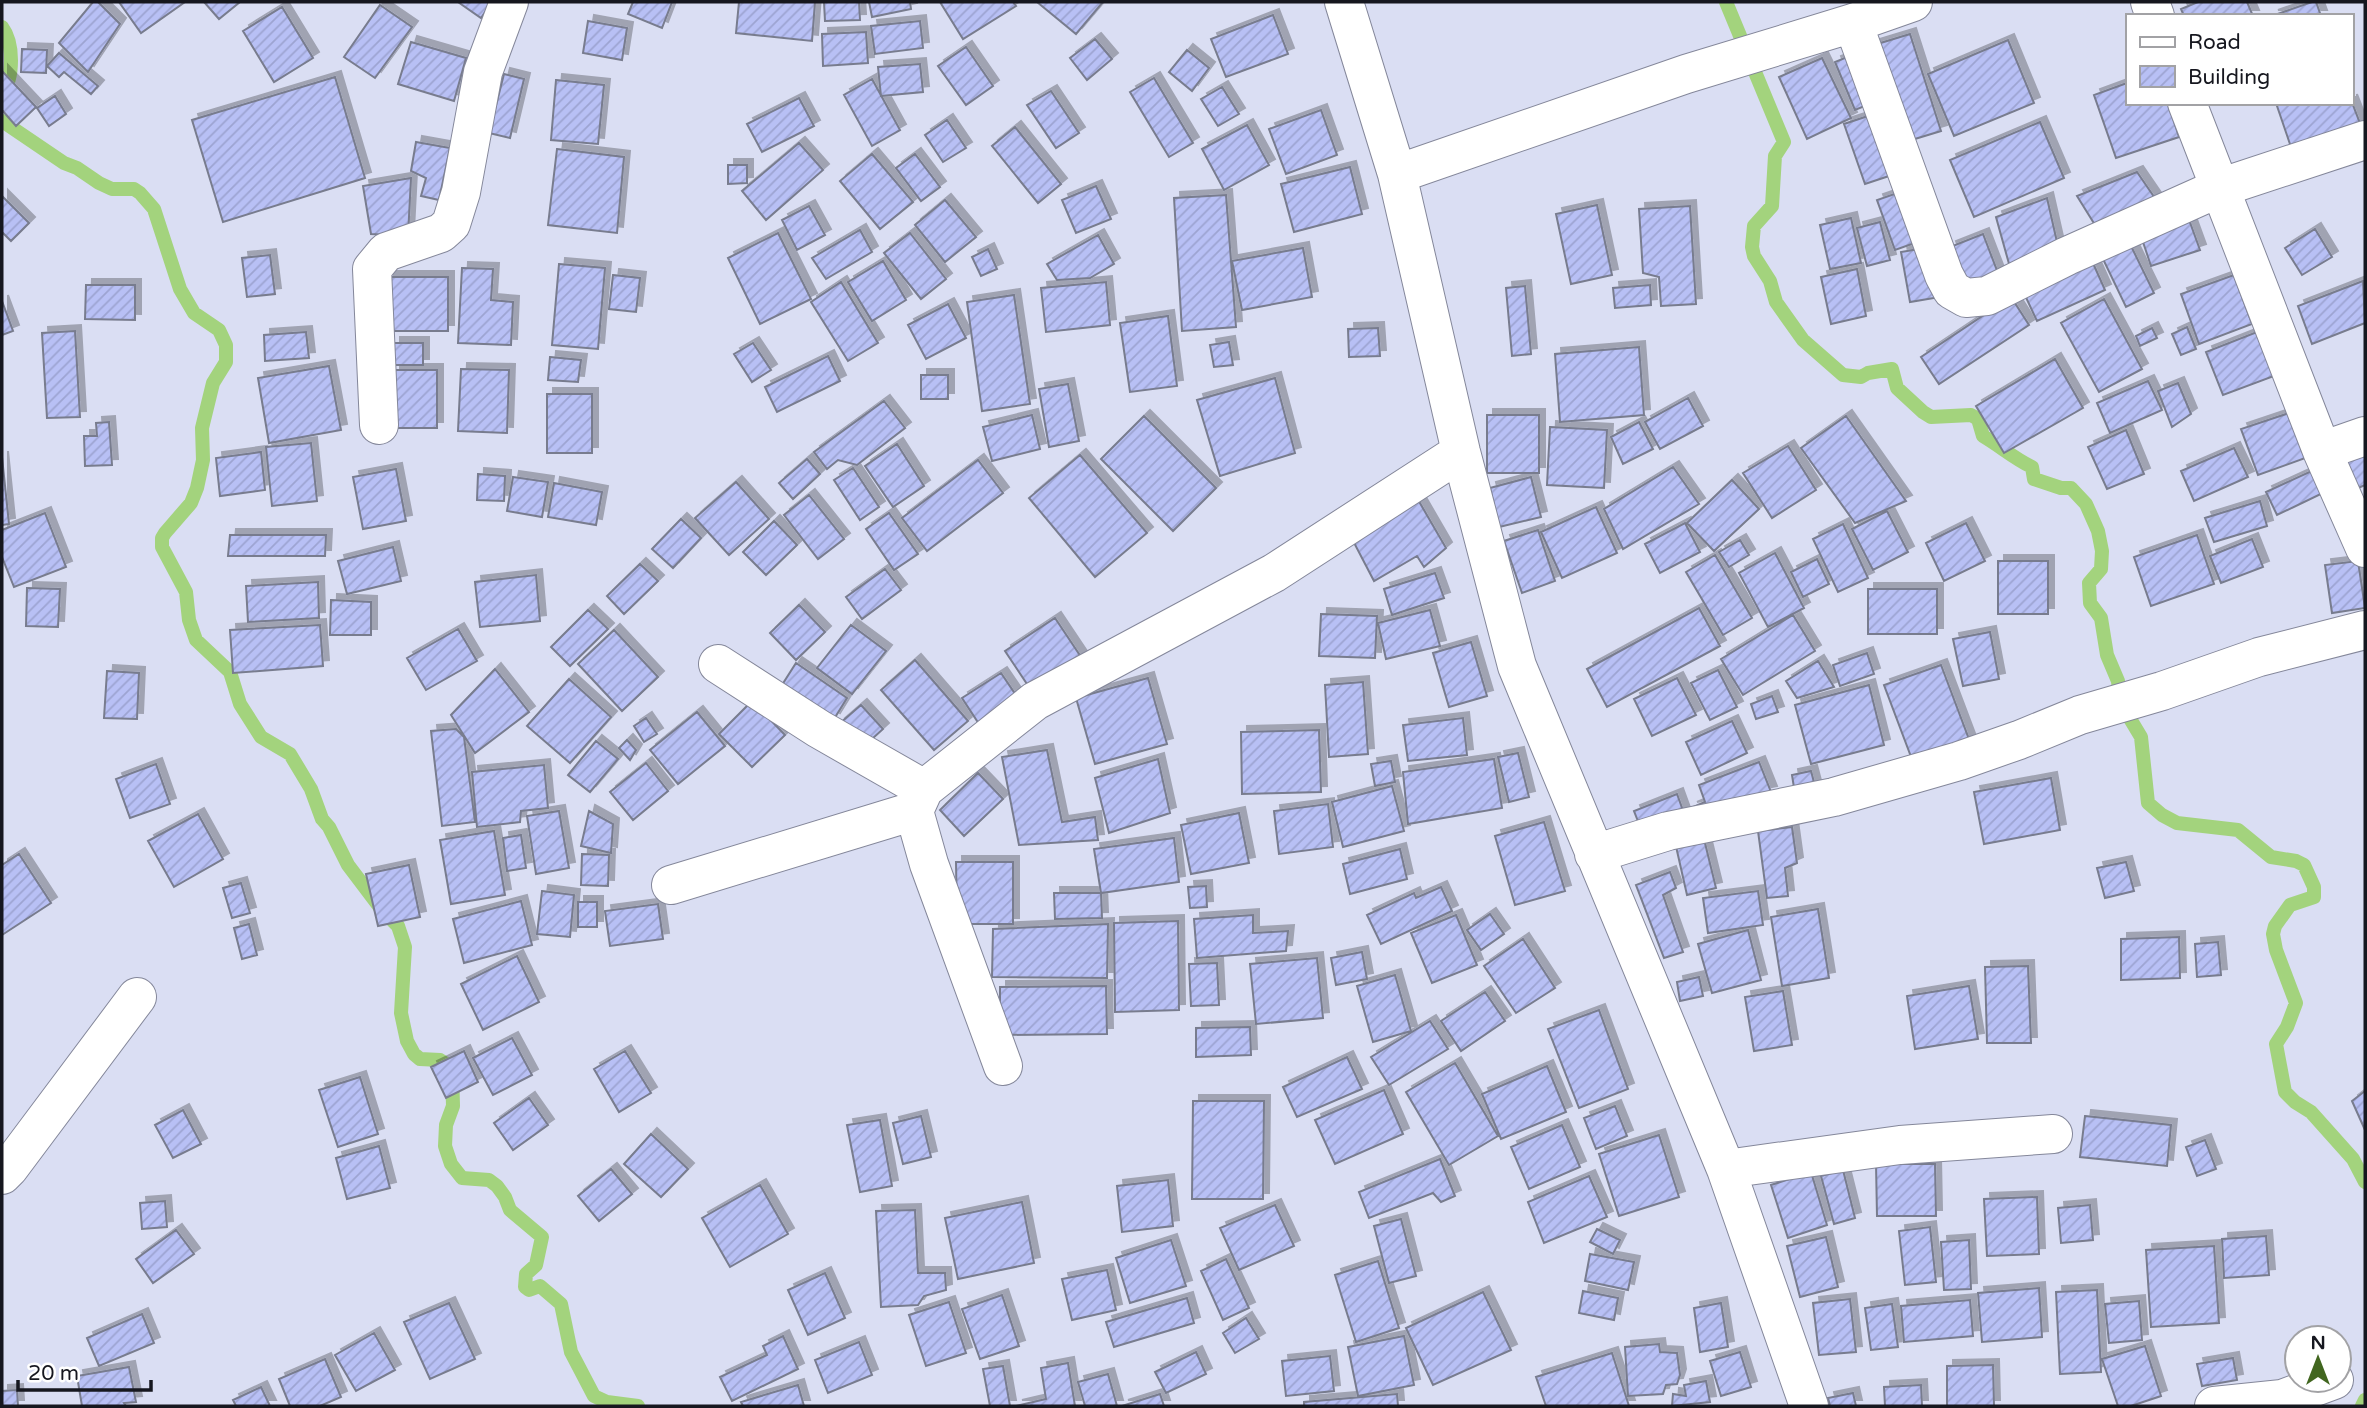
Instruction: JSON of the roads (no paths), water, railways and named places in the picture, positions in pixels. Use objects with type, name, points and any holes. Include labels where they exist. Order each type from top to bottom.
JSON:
[{"type":"street","points":[[379,425],[372,269],[386,252],[441,233],[451,224],[461,192],[483,72],[509,2]]},
{"type":"street","points":[[1344,2],[1397,174],[1461,452],[1517,666],[1727,1169],[1809,1406]]},
{"type":"street","points":[[1397,174],[1686,75],[1913,2]]},
{"type":"street","points":[[1853,23],[1944,275],[1952,290],[1966,298],[1987,296],[2067,256],[2219,188],[2365,140]]},
{"type":"street","points":[[2189,105],[2322,451],[2365,548]]},
{"type":"street","points":[[2322,451],[2365,436]]},
{"type":"street","points":[[670,884],[919,800],[1035,701],[1274,573],[1461,452]]},
{"type":"street","points":[[1594,855],[1668,831],[1834,797],[1959,761],[2080,715],[2162,691],[2259,657],[2365,630]]},
{"type":"street","points":[[718,664],[819,729],[919,800],[929,864],[1003,1066]]},
{"type":"street","points":[[2,1175],[137,997]]},
{"type":"street","points":[[1727,1169],[1900,1145],[2053,1133]]},
{"type":"street","points":[[2214,1406],[2282,1399],[2296,1394]]},
{"type":"waterway","points":[[1726,2],[1784,142],[1775,156],[1772,206],[1754,226],[1752,247],[1754,256],[1770,281],[1776,302],[1803,340],[1843,375],[1861,377],[1868,373],[1892,369],[1897,388],[1923,412],[1931,417],[1971,415],[1978,419],[1983,436],[2032,467],[2034,479],[2061,488],[2071,488],[2086,504],[2098,531],[2102,551],[2101,569],[2089,583],[2090,603],[2101,618],[2107,655],[2118,681],[2120,702],[2141,737],[2148,803],[2177,823],[2238,830],[2271,857],[2304,865],[2314,887],[2314,897],[2290,905],[2275,926],[2273,934],[2276,950],[2296,1003],[2287,1027],[2276,1044],[2285,1092],[2311,1112],[2353,1159],[2365,1182]]},
{"type":"waterway","points":[[2,27],[9,42],[11,60],[9,79],[2,93]]},
{"type":"waterway","points":[[2,121],[99,183],[112,189],[134,189],[140,193],[154,209],[180,289],[194,313],[219,330],[226,345],[226,362],[213,383],[202,428],[203,460],[197,488],[191,503],[162,538],[162,547],[186,592],[189,620],[196,640],[230,672],[240,704],[261,737],[290,754],[311,789],[322,819],[329,827],[348,865],[382,910],[398,926],[405,947],[401,1013],[407,1041],[420,1059],[440,1060],[452,1068],[453,1106],[446,1125],[445,1146],[451,1164],[462,1178],[489,1180],[497,1186],[510,1210],[542,1237],[536,1265],[526,1274],[525,1287],[529,1290],[540,1286],[561,1304],[571,1352],[594,1396],[607,1402],[638,1406]]},
{"type":"waterway","points":[[2362,1406],[2365,1400]]}]
